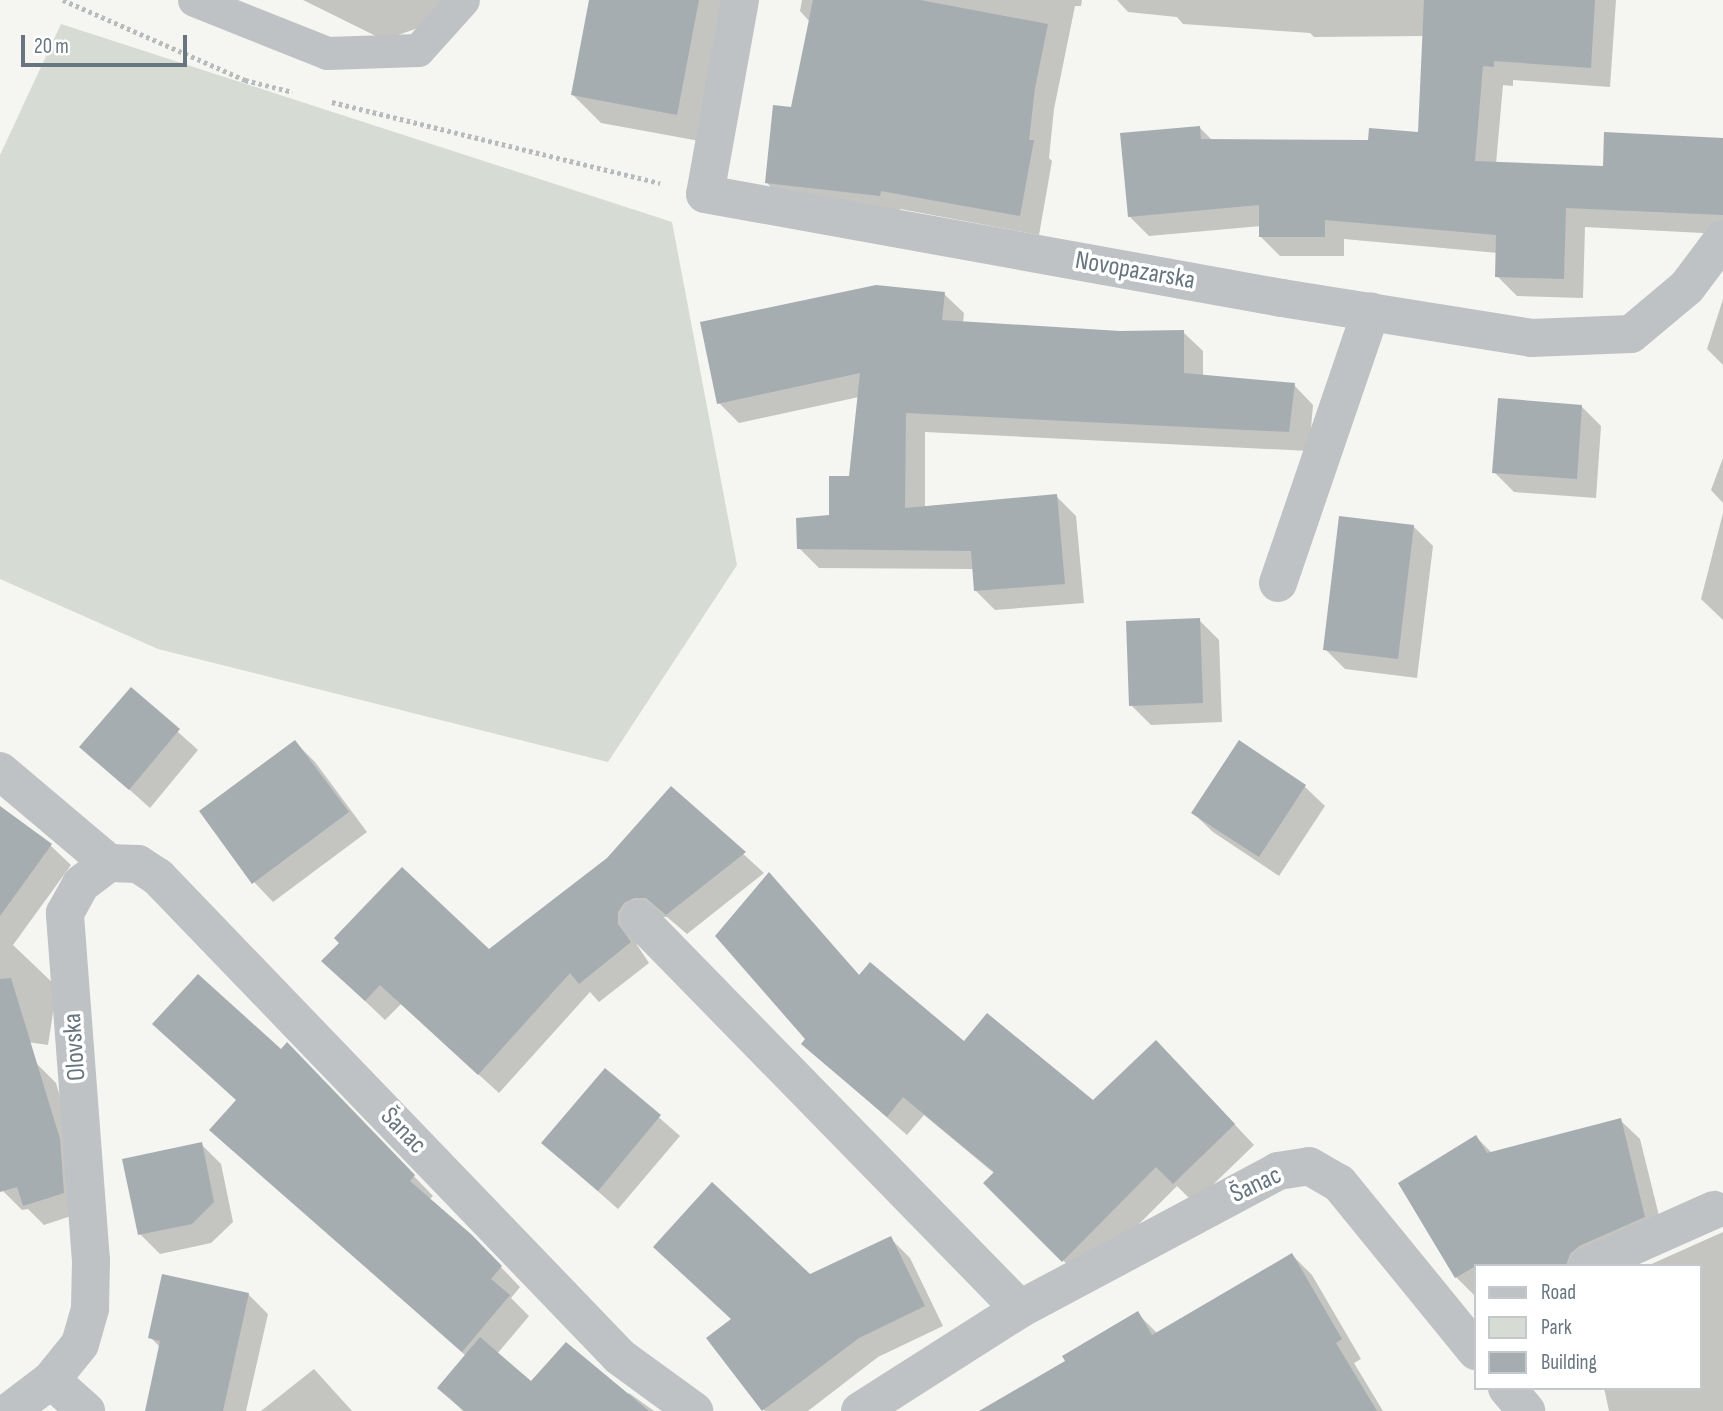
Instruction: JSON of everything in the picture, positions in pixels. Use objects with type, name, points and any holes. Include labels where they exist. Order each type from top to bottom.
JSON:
[{"type":"street","points":[[705,194],[740,0]]},
{"type":"street","name":"Novopazarska","points":[[705,194],[1531,338],[1631,334],[1687,287],[1723,239]]},
{"type":"street","points":[[1278,583],[1371,312]]},
{"type":"street","points":[[0,771],[109,863]]},
{"type":"street","name":"Olovska","points":[[10,1411],[51,1380],[79,1344],[90,1308],[91,1261],[65,912],[81,884],[109,863]]},
{"type":"street","name":"Šanac","points":[[109,863],[138,864],[158,877],[620,1357],[694,1411]]},
{"type":"street","points":[[639,919],[1020,1309]]},
{"type":"street","name":"Šanac","points":[[860,1411],[1020,1309],[1278,1171],[1309,1166],[1339,1183],[1469,1331]]},
{"type":"street","points":[[1592,1264],[1714,1210]]},
{"type":"street","points":[[51,1380],[86,1411]]},
{"type":"street","points":[[1509,1390],[1526,1411]]},
{"type":"lane","points":[[194,0],[327,53],[418,50],[463,0]]},
{"type":"path","points":[[64,0],[246,80],[300,94]]},
{"type":"path","points":[[327,101],[705,194]]},
{"type":"green space","points":[[61,24],[672,222],[737,565],[608,762],[158,649],[0,579],[0,155]]},
{"type":"building","points":[[589,0],[699,0],[677,115],[571,95]]},
{"type":"building","points":[[813,0],[920,0],[1048,24],[1035,88],[1029,140],[1034,140],[1020,216],[881,191],[880,196],[765,183],[773,105],[791,107]]},
{"type":"building","points":[[1424,0],[1595,0],[1591,68],[1494,61],[1494,67],[1483,66],[1475,161],[1603,166],[1604,132],[1723,138],[1723,215],[1566,208],[1564,279],[1495,277],[1496,235],[1325,220],[1325,237],[1259,237],[1259,205],[1128,217],[1120,133],[1200,126],[1201,139],[1368,140],[1369,128],[1418,132]]},
{"type":"building","points":[[876,285],[945,292],[942,320],[1120,331],[1184,330],[1184,373],[1295,383],[1289,432],[906,413],[905,508],[1057,494],[1065,584],[974,591],[971,551],[797,549],[796,518],[829,515],[829,476],[849,476],[860,373],[717,404],[700,322]]},
{"type":"building","points":[[1498,398],[1582,405],[1577,479],[1492,473]]},
{"type":"building","points":[[1339,516],[1414,525],[1398,659],[1323,650]]},
{"type":"building","points":[[1200,618],[1203,703],[1129,706],[1126,621]]},
{"type":"building","points":[[131,687],[180,729],[129,790],[79,747]]},
{"type":"building","points":[[295,740],[349,812],[252,884],[199,811]]},
{"type":"building","points":[[1239,740],[1306,785],[1259,857],[1191,813]]},
{"type":"building","points":[[671,786],[746,852],[666,915],[646,898],[634,898],[624,903],[618,912],[618,924],[631,942],[579,984],[570,973],[478,1075],[380,985],[365,1001],[321,961],[339,943],[334,938],[402,867],[489,949],[607,858]]},
{"type":"building","points":[[0,806],[52,844],[0,916]]},
{"type":"building","points":[[769,872],[859,975],[870,962],[964,1041],[987,1013],[1093,1100],[1156,1040],[1235,1124],[1173,1184],[1156,1167],[1062,1262],[983,1183],[994,1172],[903,1097],[887,1117],[801,1044],[805,1039],[715,936]]},
{"type":"building","points":[[198,974],[281,1049],[287,1042],[415,1175],[410,1181],[472,1235],[502,1266],[491,1279],[510,1295],[462,1352],[209,1130],[236,1100],[152,1024]]},
{"type":"building","points":[[11,978],[60,1139],[64,1193],[23,1206],[17,1187],[0,1192],[0,979]]},
{"type":"building","points":[[605,1068],[661,1115],[598,1191],[541,1143]]},
{"type":"building","points":[[1621,1118],[1645,1217],[1579,1246],[1570,1254],[1567,1264],[1474,1264],[1474,1267],[1455,1278],[1398,1183],[1476,1135],[1487,1153]]},
{"type":"building","points":[[202,1142],[214,1202],[192,1224],[138,1235],[122,1159]]},
{"type":"building","points":[[712,1182],[810,1274],[891,1236],[925,1306],[859,1338],[762,1411],[706,1338],[731,1319],[653,1247]]},
{"type":"building","points":[[1292,1253],[1342,1339],[1336,1343],[1377,1411],[979,1411],[1065,1361],[1062,1356],[1138,1311],[1152,1335]]},
{"type":"building","points":[[162,1274],[249,1293],[223,1411],[145,1411],[160,1341],[148,1338]]},
{"type":"building","points":[[480,1337],[531,1381],[566,1342],[649,1411],[464,1411],[437,1388]]}]
